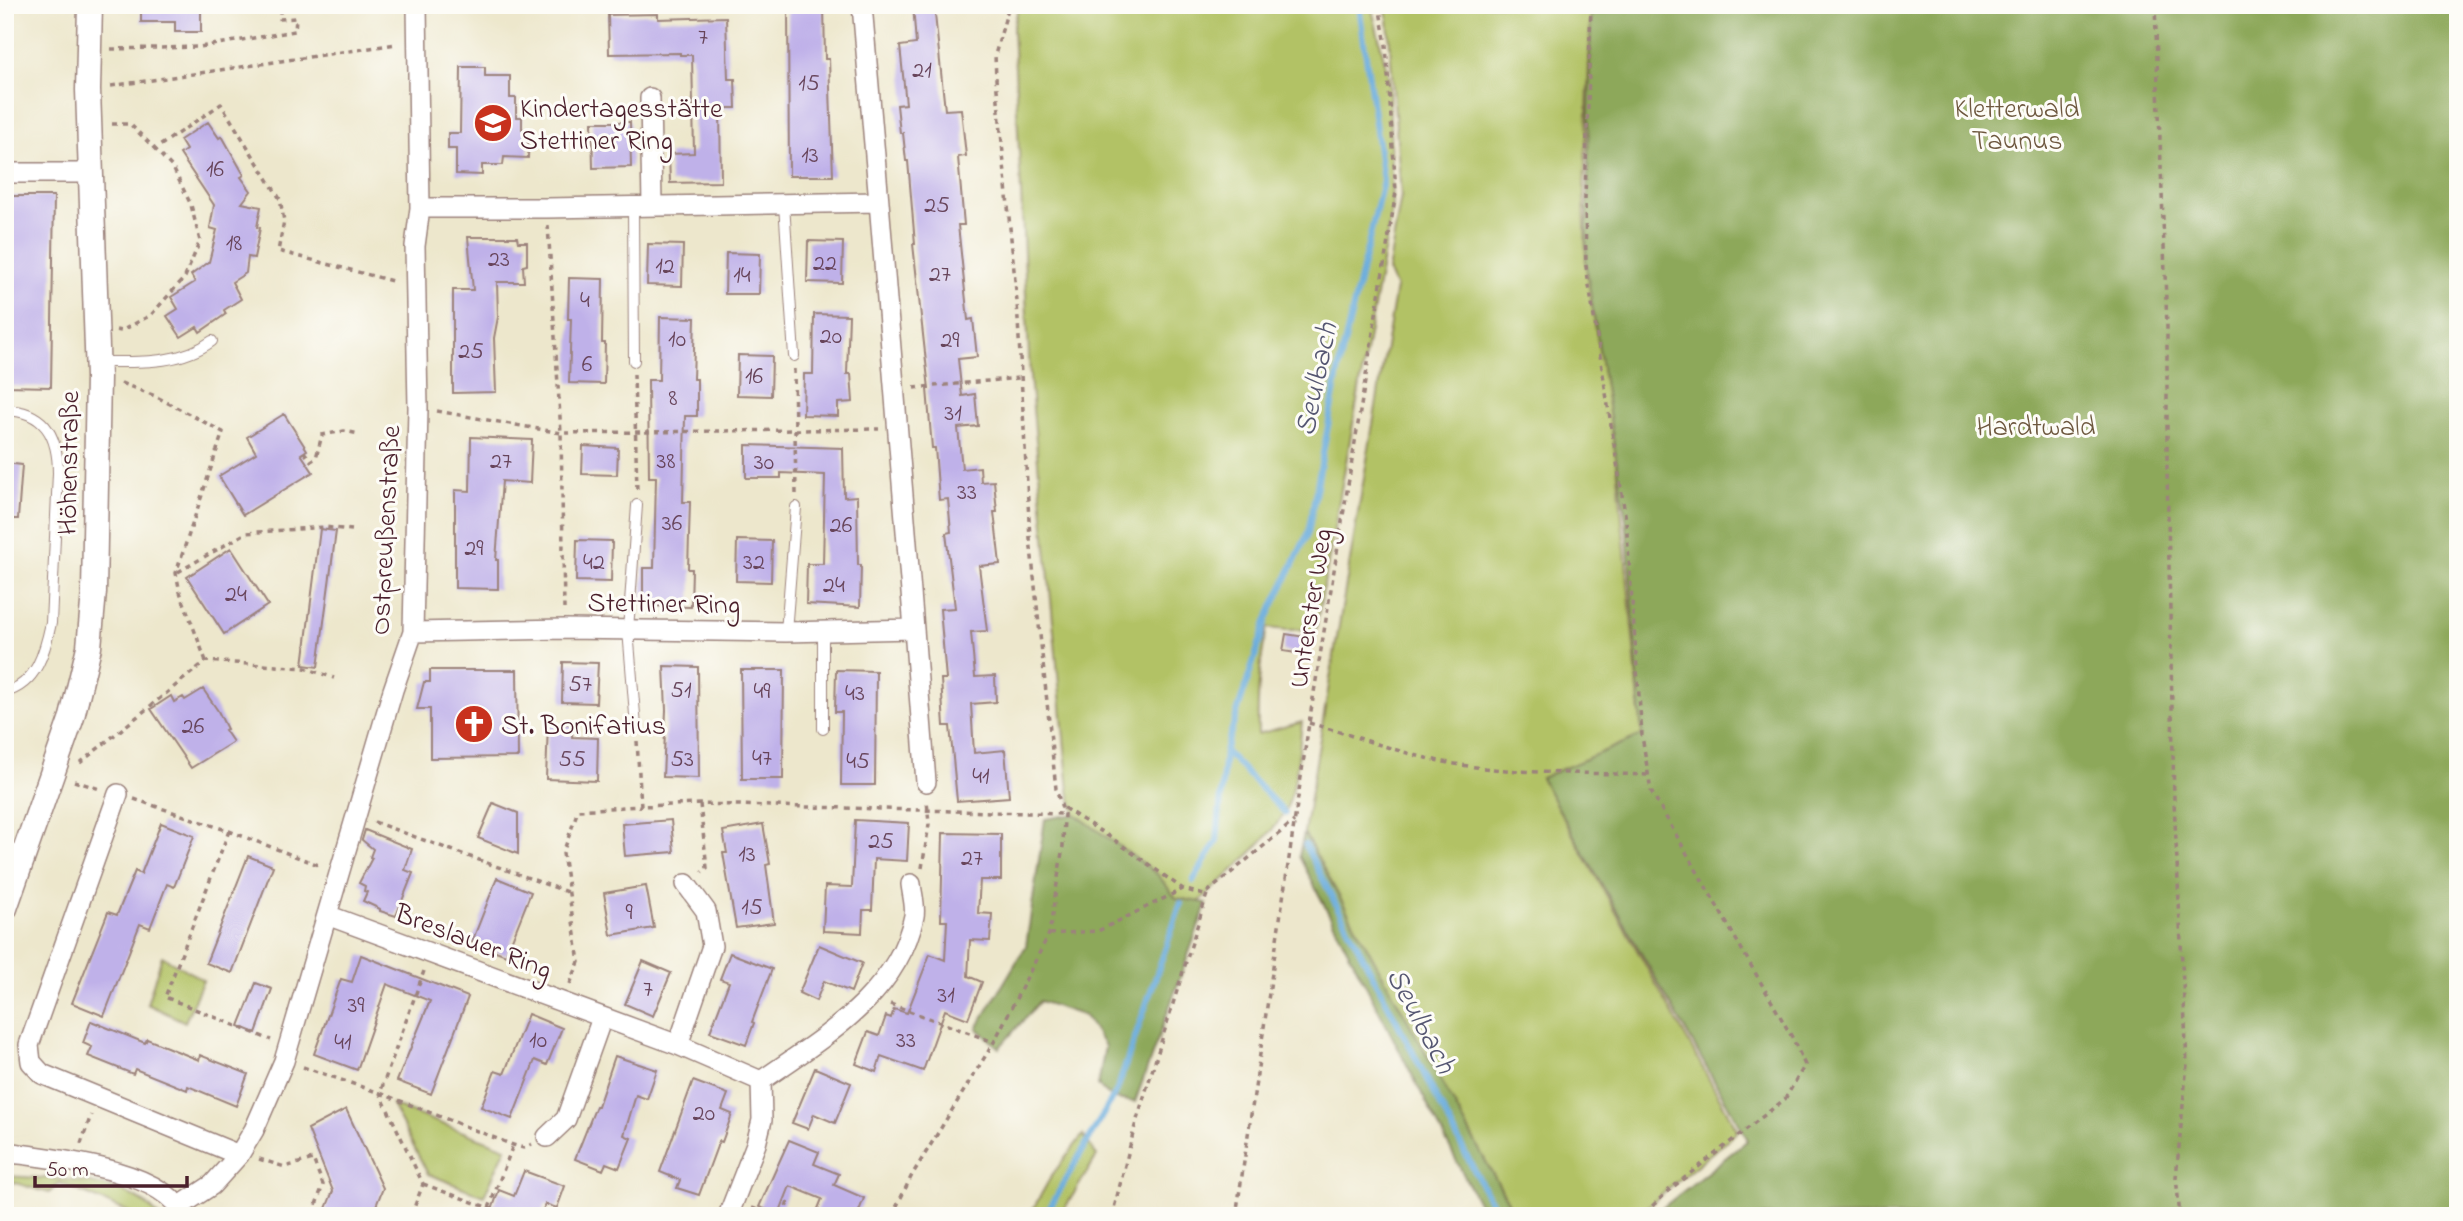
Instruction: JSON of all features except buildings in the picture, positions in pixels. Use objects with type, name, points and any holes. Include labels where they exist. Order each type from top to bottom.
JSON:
[{"type":"street","name":"Höhenstraße","points":[[5,908],[57,775],[89,647],[94,592],[98,370],[88,123],[90,5]]},
{"type":"street","name":"Ostpreußenstraße","points":[[182,1211],[212,1185],[237,1157],[254,1129],[286,1054],[393,690],[413,632],[418,408],[415,288],[419,208],[417,5]]},
{"type":"street","points":[[862,5],[926,782]]},
{"type":"street","points":[[643,205],[650,98]]},
{"type":"street","points":[[5,173],[91,173]]},
{"type":"street","points":[[419,208],[879,202]]},
{"type":"street","name":"Stettiner Ring","points":[[413,632],[565,629],[786,632],[914,629]]},
{"type":"street","points":[[118,794],[29,1045],[32,1062],[42,1074],[237,1157]]},
{"type":"street","points":[[678,1045],[712,946],[706,911],[686,884]]},
{"type":"street","points":[[728,1216],[756,1144],[762,1120],[761,1081],[827,1035],[872,997],[898,958],[915,914],[911,884]]},
{"type":"street","name":"Breslauer Ring","points":[[327,915],[678,1045],[761,1081]]},
{"type":"street","points":[[547,1138],[566,1119],[602,1018]]},
{"type":"street","points":[[5,1152],[75,1163],[137,1177],[163,1190],[182,1211]]},
{"type":"lane","points":[[785,204],[794,356]]},
{"type":"lane","points":[[634,361],[643,205]]},
{"type":"lane","points":[[98,370],[180,358],[200,350],[212,341]]},
{"type":"lane","points":[[5,410],[23,410],[47,429],[54,440],[58,456],[58,473],[51,623],[46,647],[31,677],[21,687],[5,692]]},
{"type":"lane","points":[[636,727],[628,630],[638,505]]},
{"type":"lane","points":[[786,632],[796,506]]},
{"type":"lane","points":[[823,631],[823,729]]},
{"type":"path","points":[[891,1216],[912,1175],[994,1042],[1049,934],[1063,846],[1064,814],[1056,789],[1034,580],[1017,302],[995,55],[1009,5]]},
{"type":"path","name":"Unterster Weg","points":[[1236,1216],[1309,723],[1396,192],[1386,45],[1379,5]]},
{"type":"path","points":[[1591,5],[1585,198],[1586,266],[1626,520],[1647,775],[1651,791],[1792,1037],[1805,1065],[1786,1099],[1669,1190],[1642,1216]]},
{"type":"path","points":[[2155,5],[2167,327],[2167,471],[2174,802],[2188,1064],[2176,1177],[2180,1216]]},
{"type":"path","points":[[89,50],[200,47],[295,31],[296,18],[280,19],[280,10]]},
{"type":"path","points":[[88,90],[417,41]]},
{"type":"path","points":[[155,149],[221,104],[280,198],[284,221],[278,251],[415,288]]},
{"type":"path","points":[[88,123],[130,124],[155,149],[173,168],[191,205],[200,241],[185,276],[151,315],[121,331],[109,328]]},
{"type":"path","points":[[547,208],[561,433],[565,629]]},
{"type":"path","points":[[794,356],[796,506]]},
{"type":"path","points":[[634,361],[638,505]]},
{"type":"path","points":[[98,370],[109,378],[155,396],[223,432],[176,573],[180,592],[206,661]]},
{"type":"path","points":[[895,390],[1020,378]]},
{"type":"path","points":[[418,408],[561,433],[635,430],[899,429]]},
{"type":"path","points":[[304,452],[312,461],[316,458],[322,435],[344,431],[359,434]]},
{"type":"path","points":[[176,573],[246,533],[324,527],[352,530]]},
{"type":"path","points":[[57,775],[206,661],[305,668],[334,678]]},
{"type":"path","points":[[1309,723],[1443,761],[1524,772],[1647,775]]},
{"type":"path","points":[[636,727],[642,806]]},
{"type":"path","points":[[57,775],[229,831],[339,873]]},
{"type":"path","points":[[911,884],[922,868],[929,824],[926,782]]},
{"type":"path","points":[[562,1002],[579,962],[563,853],[578,810],[700,804],[1064,814]]},
{"type":"path","points":[[686,884],[707,868],[700,804]]},
{"type":"path","points":[[1063,808],[1113,839],[1183,889],[1204,895],[1296,820]]},
{"type":"path","points":[[356,816],[570,893]]},
{"type":"path","points":[[229,831],[165,997],[286,1054],[513,1145],[524,1148],[547,1138]]},
{"type":"path","points":[[1049,934],[1098,931],[1183,889]]},
{"type":"path","points":[[1112,1216],[1135,1126],[1208,891]]},
{"type":"path","points":[[431,952],[380,1093],[423,1184],[511,1216]]},
{"type":"path","points":[[872,997],[994,1042]]},
{"type":"path","points":[[75,1163],[98,1096]]},
{"type":"path","points":[[489,1208],[513,1145]]},
{"type":"path","points":[[237,1157],[246,1167],[259,1159],[285,1167],[313,1159],[323,1185],[312,1216]]},
{"type":"path","points":[[411,1216],[423,1184]]},
{"type":"path","points":[[783,1216],[789,1199]]},
{"type":"path","points":[[760,1211],[774,1216]]},
{"type":"green space","points":[[1019,5],[1371,5],[1389,79],[1392,207],[1316,629],[1267,628],[1262,655],[1258,734],[1302,722],[1293,787],[1287,807],[1272,830],[1199,902],[1176,898],[1157,874],[1075,814],[1069,791],[1030,377],[1013,28]]},
{"type":"green space","points":[[1384,5],[1591,5],[1584,191],[1586,266],[1617,464],[1642,736],[1541,778],[1738,1131],[1636,1216],[1516,1216],[1304,833],[1396,288],[1388,271],[1401,196],[1388,19]]},
{"type":"green space","name":"Hardtwald","points":[[1591,5],[2458,5],[2458,1216],[1652,1216],[1748,1140],[1541,778],[1642,735],[1626,520],[1586,266]]},
{"type":"green space","points":[[1075,814],[1157,874],[1176,898],[1207,903],[1135,1102],[1115,1099],[1098,1086],[1105,1046],[1085,1016],[1040,1001],[999,1048],[977,1028],[1026,946],[1045,819]]},
{"type":"green space","points":[[1304,833],[1516,1216],[1485,1216],[1299,856]]},
{"type":"green space","points":[[162,956],[203,980],[185,1022],[147,1004]]},
{"type":"green space","points":[[392,1105],[506,1148],[484,1196],[428,1174]]},
{"type":"green space","points":[[1083,1135],[1097,1156],[1060,1216],[1029,1216],[1052,1175]]},
{"type":"green space","points":[[5,1176],[87,1182],[108,1187],[145,1203],[158,1216],[138,1216],[60,1183],[49,1193],[5,1180]]},
{"type":"waterway","name":"Seulbach","points":[[1193,881],[1217,841],[1225,751],[1267,619],[1308,533],[1340,362],[1383,181],[1359,5]]},
{"type":"waterway","name":"Seulbach","points":[[1225,751],[1285,813]]},
{"type":"waterway","name":"Seulbach","points":[[1305,845],[1498,1216]]},
{"type":"waterway","name":"Seulbach","points":[[1045,1216],[1117,1090],[1181,903]]},
{"type":"place","name":"Kindertagesstätte Stettiner Ring","points":[[493,123]]},
{"type":"place","name":"St. Bonifatius","points":[[474,724]]},
{"type":"park label","name":"Kletterwald Taunus","points":[[2017,123]]}]
